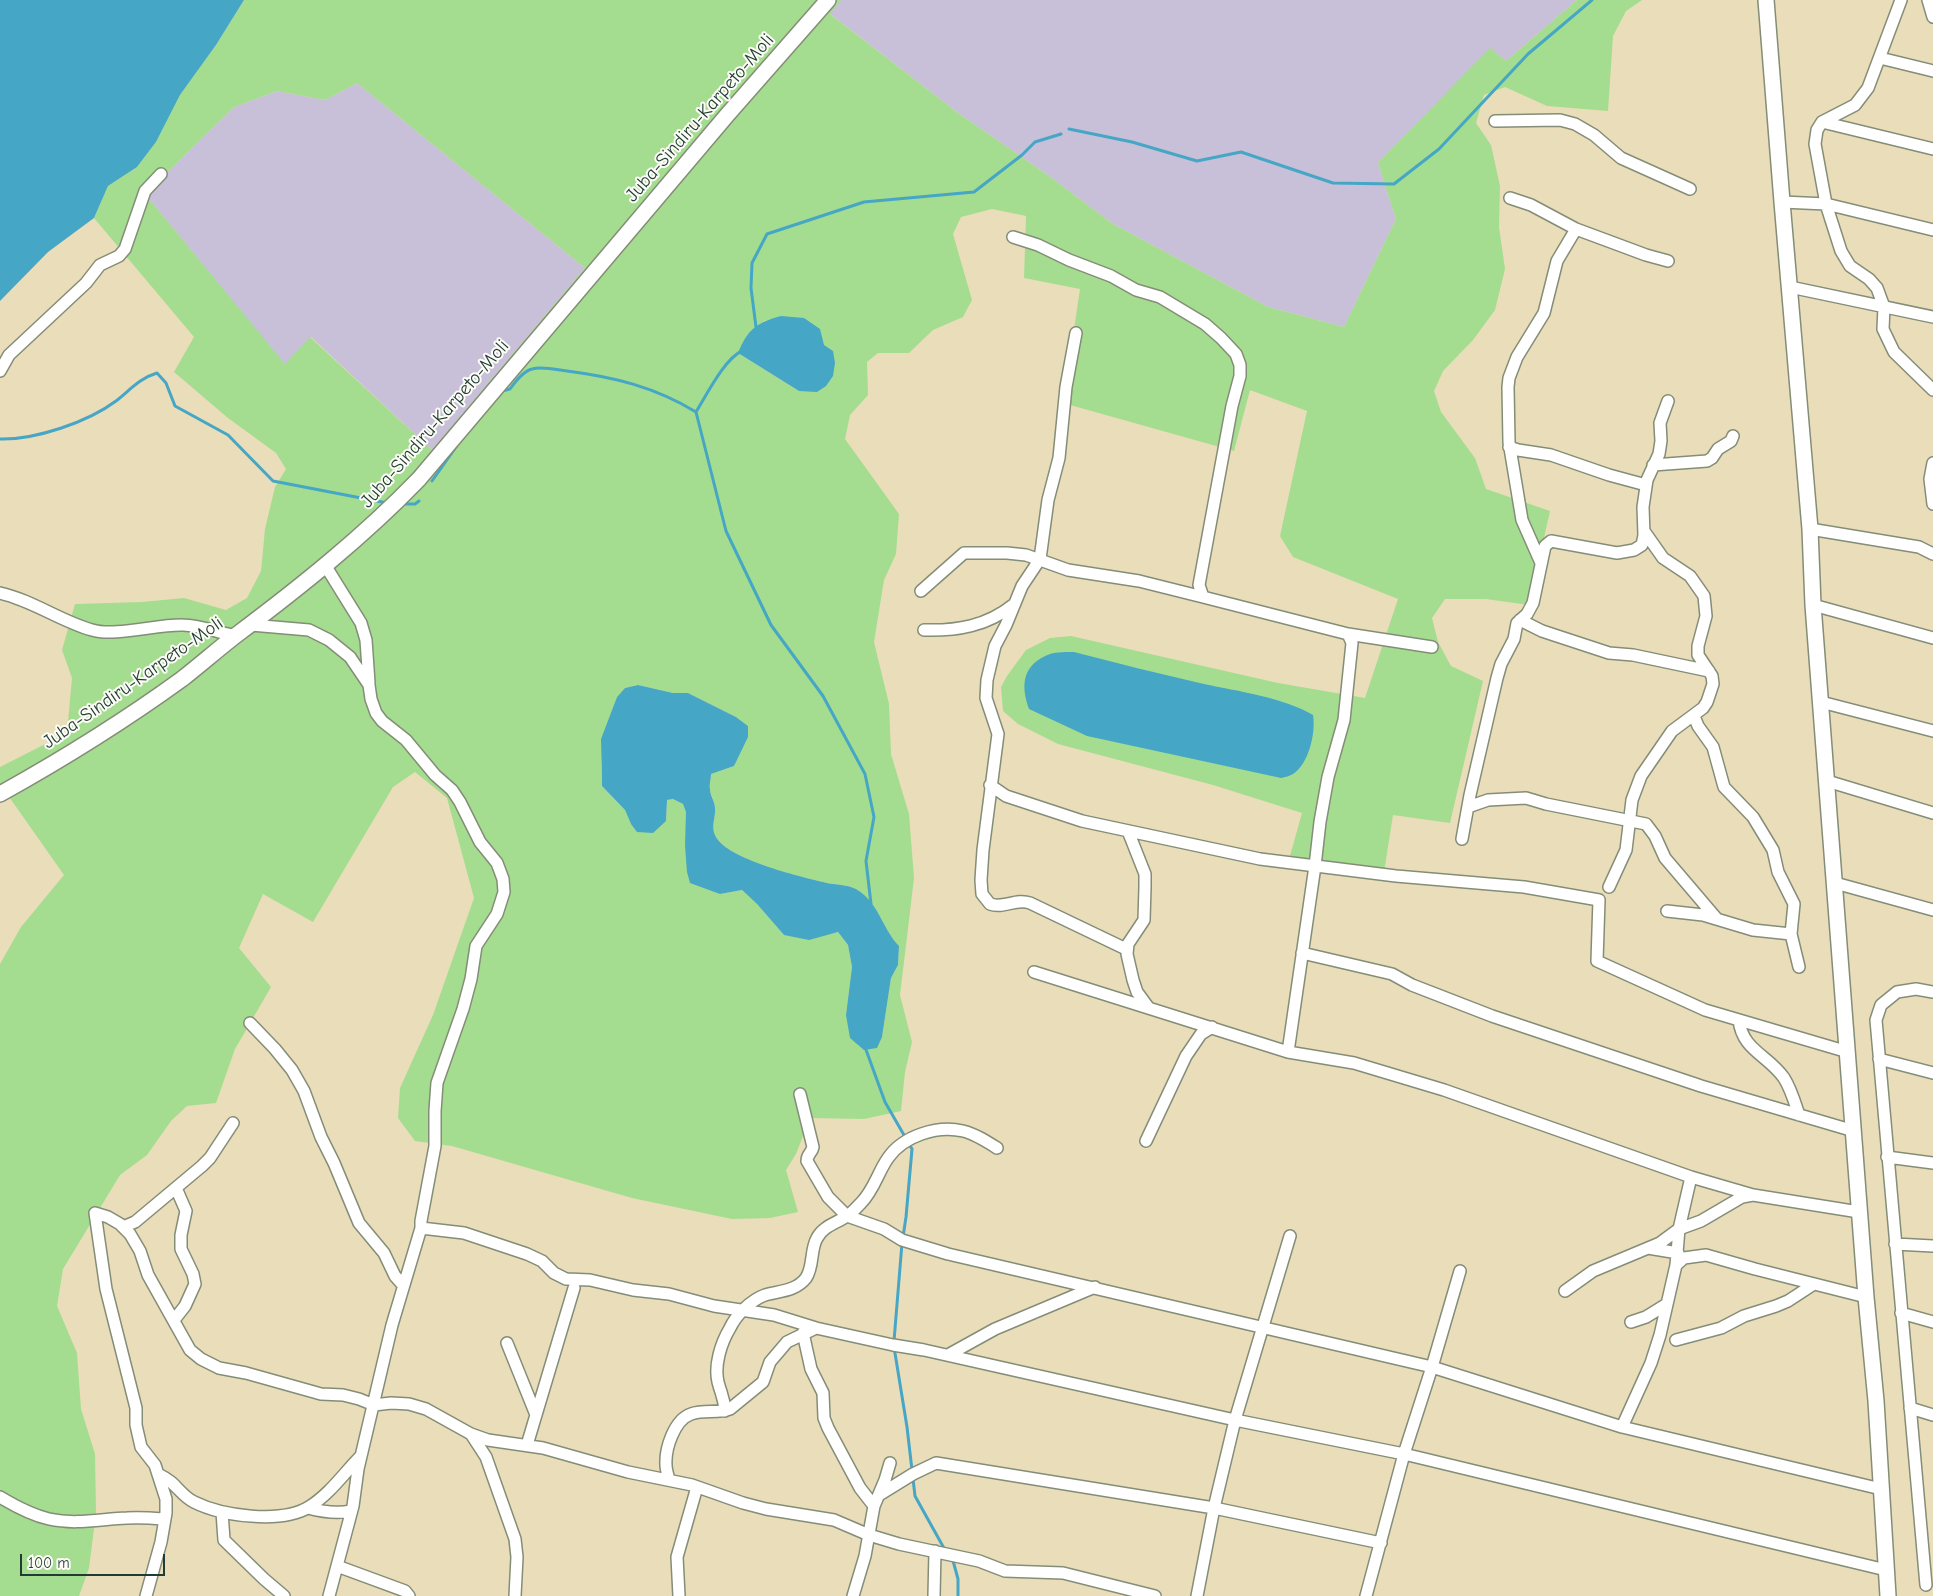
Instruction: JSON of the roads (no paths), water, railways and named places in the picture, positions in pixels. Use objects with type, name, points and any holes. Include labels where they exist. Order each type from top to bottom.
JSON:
[{"type":"main road","name":"Juba-Sindiru-Karpeto-Moli","points":[[0,794],[51,765],[131,714],[182,678],[251,625],[370,527],[419,479],[728,114],[828,0]]},
{"type":"main road","points":[[1766,0],[1810,529],[1813,606],[1859,1212],[1876,1401],[1888,1596]]},
{"type":"street","points":[[1901,0],[1868,88],[1855,105],[1822,122],[1816,130],[1815,144],[1826,204],[1841,251],[1850,266],[1869,279],[1877,288],[1884,307],[1883,329],[1894,352],[1933,390]]},
{"type":"street","points":[[1928,0],[1933,17]]},
{"type":"street","points":[[1880,58],[1933,71]]},
{"type":"street","points":[[1495,121],[1538,122],[1560,120],[1576,124],[1594,135],[1621,158],[1690,189]]},
{"type":"street","points":[[1822,122],[1933,149]]},
{"type":"street","points":[[0,371],[9,355],[86,283],[100,265],[119,256],[125,249],[145,191],[160,174]]},
{"type":"street","points":[[1510,198],[1532,204],[1576,229],[1646,256],[1668,261]]},
{"type":"street","points":[[1782,202],[1826,204],[1933,230]]},
{"type":"street","points":[[1541,563],[1522,520],[1509,447],[1509,378],[1517,357],[1544,314],[1557,261],[1576,229]]},
{"type":"street","points":[[1013,237],[1038,245],[1069,260],[1111,276],[1136,290],[1160,297],[1204,324],[1236,354],[1240,365],[1240,376],[1232,406],[1199,585],[1203,598]]},
{"type":"street","points":[[1790,287],[1933,317]]},
{"type":"street","points":[[1076,333],[1066,388],[1059,458],[1048,500],[1040,559],[1026,578],[992,652],[987,680],[986,698],[998,734],[982,850],[982,894],[985,900],[995,906],[1023,900],[1030,902],[1126,949]]},
{"type":"street","points":[[1634,550],[1639,548],[1644,541],[1643,507],[1646,485],[1659,454],[1660,423],[1668,401]]},
{"type":"street","points":[[1653,465],[1707,461],[1712,458],[1718,449],[1731,441],[1733,436]]},
{"type":"street","points":[[1509,447],[1551,455],[1609,475],[1646,485]]},
{"type":"street","points":[[1933,463],[1931,480],[1933,504]]},
{"type":"street","points":[[1810,529],[1919,547],[1933,554]]},
{"type":"street","points":[[1644,531],[1663,558]]},
{"type":"street","points":[[1462,839],[1497,678],[1501,664],[1514,639],[1515,629],[1533,603],[1545,546],[1551,541],[1617,553],[1634,550],[1646,551],[1663,558],[1690,576],[1704,596],[1706,616],[1698,646],[1698,655],[1712,676],[1713,684],[1703,708],[1672,731],[1641,776],[1632,800],[1626,850],[1609,887]]},
{"type":"street","points":[[921,591],[964,552],[1007,553],[1040,559],[1068,570],[1139,581],[1348,634],[1432,647]]},
{"type":"street","points":[[325,564],[361,623],[366,640],[368,685],[376,713],[382,721],[406,740],[435,775],[452,790],[480,842],[497,863],[503,879],[504,892],[497,914],[476,946],[471,979],[463,1009],[437,1084],[435,1146],[421,1228],[403,1285],[361,1456],[351,1511],[329,1596]]},
{"type":"street","points":[[0,593],[16,597],[93,631],[115,631],[184,624],[236,636]]},
{"type":"street","points":[[924,630],[946,631],[978,625],[1003,613],[1014,604]]},
{"type":"street","points":[[1813,606],[1933,638]]},
{"type":"street","points":[[1520,620],[1542,632],[1609,653],[1633,655],[1709,671]]},
{"type":"street","points":[[251,625],[309,630],[317,633],[339,646],[350,656],[368,685]]},
{"type":"street","points":[[1288,1052],[1320,822],[1328,777],[1344,720],[1348,695],[1352,643],[1348,634]]},
{"type":"street","points":[[1821,702],[1933,731]]},
{"type":"street","points":[[1694,716],[1698,726],[1713,747],[1724,787],[1753,817],[1773,850],[1778,872],[1794,904],[1791,934],[1799,967]]},
{"type":"street","points":[[1827,781],[1933,813]]},
{"type":"street","points":[[990,785],[1006,796],[1082,821],[1260,859],[1396,876],[1524,887],[1599,900],[1597,961],[1705,1010],[1848,1052]]},
{"type":"street","points":[[1468,807],[1488,800],[1516,797],[1641,822],[1650,828],[1665,858],[1717,919]]},
{"type":"street","points":[[1128,831],[1140,857],[1145,880],[1144,920],[1126,949],[1132,980],[1137,992],[1148,1007]]},
{"type":"street","points":[[1835,884],[1933,910]]},
{"type":"street","points":[[1667,911],[1703,915],[1753,930],[1791,934]]},
{"type":"street","points":[[1302,953],[1392,974],[1412,985],[1492,1016],[1701,1086],[1854,1131]]},
{"type":"street","points":[[1034,972],[1288,1052],[1354,1063],[1444,1090],[1691,1177],[1753,1195],[1859,1212]]},
{"type":"street","points":[[1926,1585],[1876,1020],[1881,1004],[1897,992],[1931,989]]},
{"type":"street","points":[[1739,1020],[1742,1036],[1746,1043],[1765,1058],[1784,1078],[1799,1115]]},
{"type":"street","points":[[250,1023],[292,1070],[304,1091],[321,1137],[359,1223],[384,1253],[395,1276],[403,1285]]},
{"type":"street","points":[[1146,1141],[1186,1056],[1201,1034],[1212,1027]]},
{"type":"street","points":[[1879,1059],[1933,1072]]},
{"type":"street","points":[[800,1094],[813,1147],[807,1160],[828,1197],[847,1216],[884,1229],[902,1240],[948,1254],[1432,1367],[1622,1427],[1881,1489]]},
{"type":"street","points":[[123,1227],[135,1222],[210,1158],[233,1124]]},
{"type":"street","points":[[725,1411],[723,1394],[718,1385],[716,1370],[725,1338],[731,1325],[744,1309],[764,1296],[791,1290],[806,1278],[819,1234],[847,1216],[863,1201],[880,1175],[888,1158],[907,1140],[934,1132],[962,1131],[979,1137],[997,1148]]},
{"type":"street","points":[[1887,1156],[1933,1163]]},
{"type":"street","points":[[1622,1427],[1651,1363],[1660,1335],[1677,1259],[1679,1229],[1691,1177]]},
{"type":"street","points":[[174,1320],[185,1306],[195,1284],[193,1274],[181,1249],[181,1235],[186,1211],[176,1188]]},
{"type":"street","points":[[1565,1291],[1593,1270],[1648,1248],[1669,1238],[1679,1229],[1709,1217],[1742,1197],[1753,1195]]},
{"type":"street","points":[[146,1596],[165,1519],[166,1499],[155,1465],[142,1447],[136,1425],[136,1408],[106,1288],[95,1214],[108,1218],[123,1227],[140,1251],[148,1275],[190,1350],[201,1359],[219,1368],[246,1373],[321,1394],[343,1395],[374,1405],[408,1404],[426,1409],[471,1434],[488,1440],[527,1445],[628,1472],[669,1480],[758,1507],[834,1520],[869,1535],[899,1544],[979,1561],[1005,1571],[1062,1573],[1155,1596]]},
{"type":"street","points":[[421,1228],[464,1233],[527,1254],[542,1260],[554,1273],[566,1279],[590,1280],[633,1290],[669,1294],[714,1306],[774,1315],[816,1328],[948,1355],[1235,1420],[1404,1454],[1886,1570]]},
{"type":"street","points":[[1197,1596],[1214,1508],[1235,1420],[1290,1236]]},
{"type":"street","points":[[1895,1244],[1933,1246]]},
{"type":"street","points":[[1648,1248],[1677,1259],[1706,1255],[1866,1296]]},
{"type":"street","points":[[1366,1596],[1404,1454],[1460,1271]]},
{"type":"street","points":[[1676,1340],[1721,1328],[1744,1316],[1776,1306],[1814,1284]]},
{"type":"street","points":[[948,1355],[1002,1326],[1094,1287]]},
{"type":"street","points":[[527,1445],[574,1288]]},
{"type":"street","points":[[1631,1322],[1667,1304]]},
{"type":"street","points":[[1901,1313],[1933,1322]]},
{"type":"street","points":[[669,1480],[666,1466],[667,1453],[672,1436],[680,1422],[690,1414],[730,1409],[760,1385],[770,1362],[787,1342],[816,1328]]},
{"type":"street","points":[[803,1333],[811,1369],[823,1393],[824,1418],[828,1428],[860,1488],[874,1506]]},
{"type":"street","points":[[507,1343],[536,1415]]},
{"type":"street","points":[[1910,1408],[1933,1415]]},
{"type":"street","points":[[471,1434],[486,1457],[515,1539],[517,1557],[515,1596]]},
{"type":"street","points":[[158,1474],[171,1482],[180,1493],[192,1502],[209,1509],[241,1515],[287,1515],[308,1508],[330,1490],[361,1456]]},
{"type":"street","points":[[853,1596],[865,1556],[874,1506],[890,1463]]},
{"type":"street","points":[[879,1495],[913,1474],[936,1463],[1214,1508],[1381,1543]]},
{"type":"street","points":[[679,1596],[677,1557],[697,1487]]},
{"type":"street","points":[[0,1497],[20,1509],[49,1519],[73,1522],[125,1518],[165,1519]]},
{"type":"street","points":[[308,1508],[340,1513],[351,1511]]},
{"type":"street","points":[[222,1512],[224,1540],[284,1596]]},
{"type":"street","points":[[934,1596],[935,1551]]},
{"type":"street","points":[[337,1566],[405,1591],[410,1596]]},
{"type":"water","points":[[0,0],[244,0],[216,45],[180,95],[156,142],[137,167],[108,186],[94,218],[48,252],[0,301]]},
{"type":"water","points":[[781,316],[804,318],[820,329],[824,345],[833,351],[835,363],[833,376],[826,386],[817,392],[799,391],[738,353],[745,338],[754,328],[765,321]]},
{"type":"water","points":[[1074,652],[1260,696],[1302,709],[1313,715],[1314,722],[1312,739],[1307,755],[1299,769],[1292,775],[1281,778],[1087,736],[1029,709],[1026,700],[1025,683],[1029,669],[1041,658],[1050,654]]},
{"type":"water","points":[[638,685],[673,693],[688,693],[736,717],[748,726],[748,737],[734,766],[711,774],[710,792],[715,808],[713,830],[723,845],[765,866],[827,883],[852,887],[870,900],[899,946],[898,965],[891,978],[882,1037],[877,1048],[864,1050],[850,1038],[846,1015],[852,967],[848,945],[838,932],[809,940],[784,935],[742,890],[720,894],[690,883],[685,846],[686,812],[683,804],[673,799],[667,800],[666,821],[653,833],[637,832],[625,810],[602,786],[601,739],[617,697],[625,688]]},
{"type":"waterway","points":[[1069,129],[1132,142],[1197,161],[1241,152],[1333,183],[1394,184],[1439,149],[1528,54],[1592,0]]},
{"type":"waterway","points":[[756,327],[751,288],[752,263],[767,234],[864,202],[974,192],[1022,155],[1035,142],[1061,134]]},
{"type":"waterway","points":[[696,412],[729,361],[742,351]]},
{"type":"waterway","points":[[502,391],[510,389],[525,372],[541,368],[601,376],[634,384],[681,403],[696,412],[726,531],[771,625],[823,696],[865,774],[874,817],[866,861],[871,904]]},
{"type":"waterway","points":[[0,439],[14,439],[45,433],[76,423],[104,409],[140,381],[157,373],[166,383],[175,406],[228,435],[273,481],[387,503]]},
{"type":"waterway","points":[[432,481],[456,447]]},
{"type":"waterway","points":[[401,504],[415,504],[419,501]]},
{"type":"waterway","points":[[865,1047],[885,1102],[912,1149],[903,1237]]},
{"type":"waterway","points":[[894,1341],[902,1243]]},
{"type":"waterway","points":[[894,1347],[907,1427],[915,1496],[945,1550]]},
{"type":"waterway","points":[[952,1557],[958,1579],[958,1596]]}]
